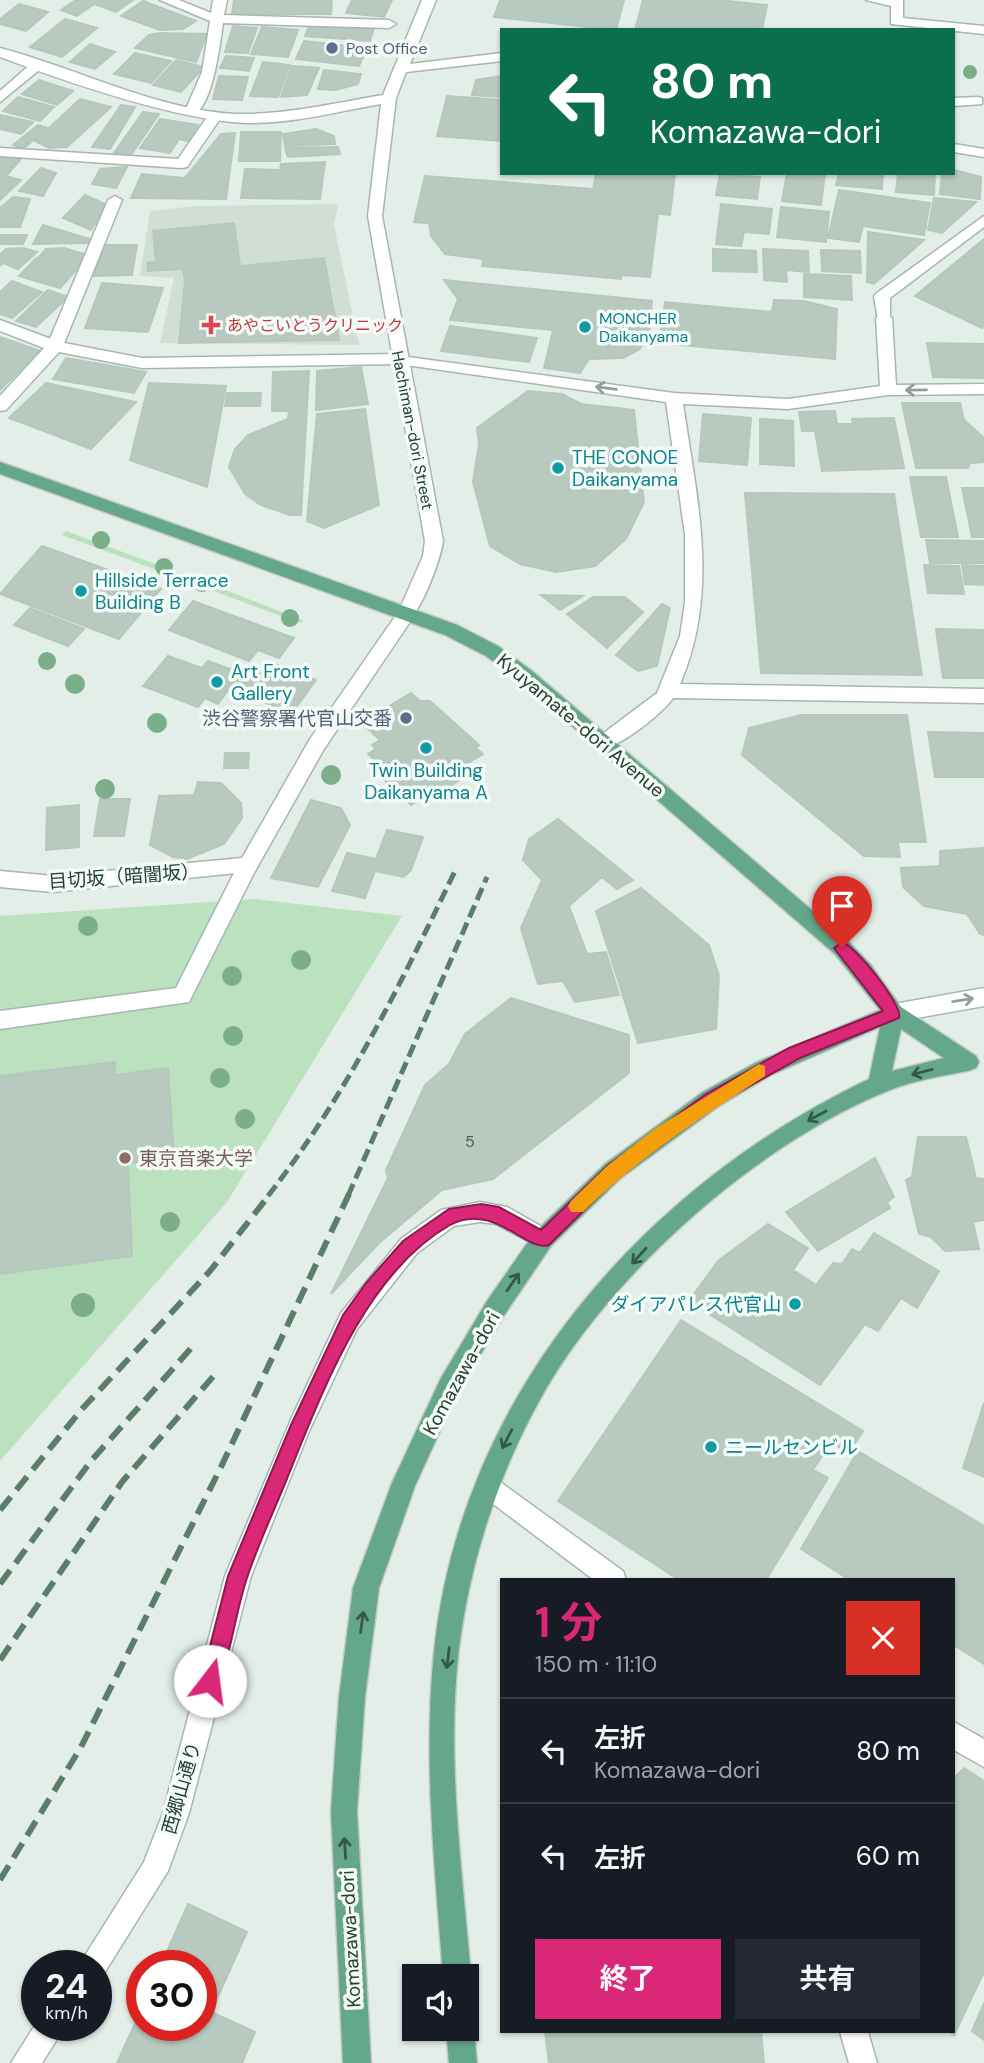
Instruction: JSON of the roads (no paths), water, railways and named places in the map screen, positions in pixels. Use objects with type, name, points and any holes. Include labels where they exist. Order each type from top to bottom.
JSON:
[{"type":"main road","name":"Kyuyamate-dori Avenue","points":[[0,468],[407,613],[492,650],[842,948],[863,970],[894,1013],[976,1060]]},
{"type":"main road","name":"Komazawa-dori","points":[[357,2063],[344,1811],[352,1697],[366,1588],[404,1483],[449,1386],[495,1309],[543,1240],[613,1171],[662,1133],[763,1069],[832,1037],[894,1013]]},
{"type":"main road","points":[[878,1085],[894,1013]]},
{"type":"main road","points":[[456,1964],[443,1763],[445,1681],[454,1604],[488,1486],[503,1445],[541,1378],[584,1316],[673,1219],[722,1176],[790,1131],[878,1085],[976,1060]]},
{"type":"main road","points":[[461,2041],[463,2063]]},
{"type":"street","points":[[167,0],[216,19],[388,24]]},
{"type":"street","points":[[192,111],[209,72],[220,0]]},
{"type":"street","name":"Hachiman-dori Street","points":[[0,1020],[182,996],[248,865],[317,744],[407,613],[432,556],[434,541],[374,216],[389,98],[429,0]]},
{"type":"street","points":[[873,0],[898,3],[896,21],[914,26],[949,28]]},
{"type":"street","points":[[955,28],[984,30]]},
{"type":"street","points":[[0,52],[37,66],[215,116],[272,117],[389,98]]},
{"type":"street","points":[[400,69],[500,57]]},
{"type":"street","points":[[0,98],[37,66]]},
{"type":"street","points":[[955,102],[977,101]]},
{"type":"street","points":[[0,152],[183,164],[215,116]]},
{"type":"street","points":[[955,148],[984,153]]},
{"type":"street","points":[[0,406],[55,346],[115,200]]},
{"type":"street","points":[[888,390],[883,296],[984,220]]},
{"type":"street","points":[[0,325],[55,346],[142,363],[399,359],[674,398],[788,404],[888,390],[984,389]]},
{"type":"street","points":[[604,743],[660,702],[669,691],[691,632],[696,602],[693,531],[674,398]]},
{"type":"street","points":[[669,691],[984,696]]},
{"type":"street","name":"目切坂（暗闇坂）","points":[[0,879],[53,884],[248,865]]},
{"type":"street","name":"Komazawa-dori","points":[[894,1013],[984,997]]},
{"type":"street","name":"西郷山通り","points":[[103,1950],[154,1871],[176,1813],[238,1576],[300,1425],[349,1321],[372,1289],[409,1247],[449,1217],[481,1212],[499,1214],[543,1240]]},
{"type":"street","points":[[488,1486],[611,1578]]},
{"type":"street","points":[[955,1736],[984,1754]]},
{"type":"street","points":[[854,2033],[863,2063]]},
{"type":"street","points":[[25,2063],[41,2041]]},
{"type":"railway","points":[[268,1196],[297,1157],[348,1078],[393,996],[456,869]]},
{"type":"railway","points":[[348,1196],[487,877]]},
{"type":"railway","points":[[0,1510],[82,1409],[210,1271],[270,1194]]},
{"type":"railway","points":[[0,1880],[81,1747],[221,1467],[349,1194]]},
{"type":"railway","points":[[0,1584],[91,1461],[193,1346]]},
{"type":"railway","points":[[0,1660],[122,1482],[217,1372]]},
{"type":"place","name":"Post Office","points":[[332,48]]},
{"type":"place","name":"あやこいとうクリニック","points":[[211,325]]},
{"type":"place","name":"MONCHER Daikanyama","points":[[585,327]]},
{"type":"place","name":"THE CONOE Daikanyama","points":[[558,468]]},
{"type":"place","name":"Hillside Terrace Building B","points":[[81,591]]},
{"type":"place","name":"Art Front Gallery","points":[[217,682]]},
{"type":"place","name":"渋谷警察署代官山交番","points":[[406,718]]},
{"type":"place","name":"Twin Building Daikanyama A","points":[[426,748]]},
{"type":"place","name":"東京音楽大学","points":[[125,1158]]},
{"type":"place","name":"ダイアパレス代官山","points":[[795,1304]]},
{"type":"place","name":"ニールセンビル","points":[[711,1447]]}]
